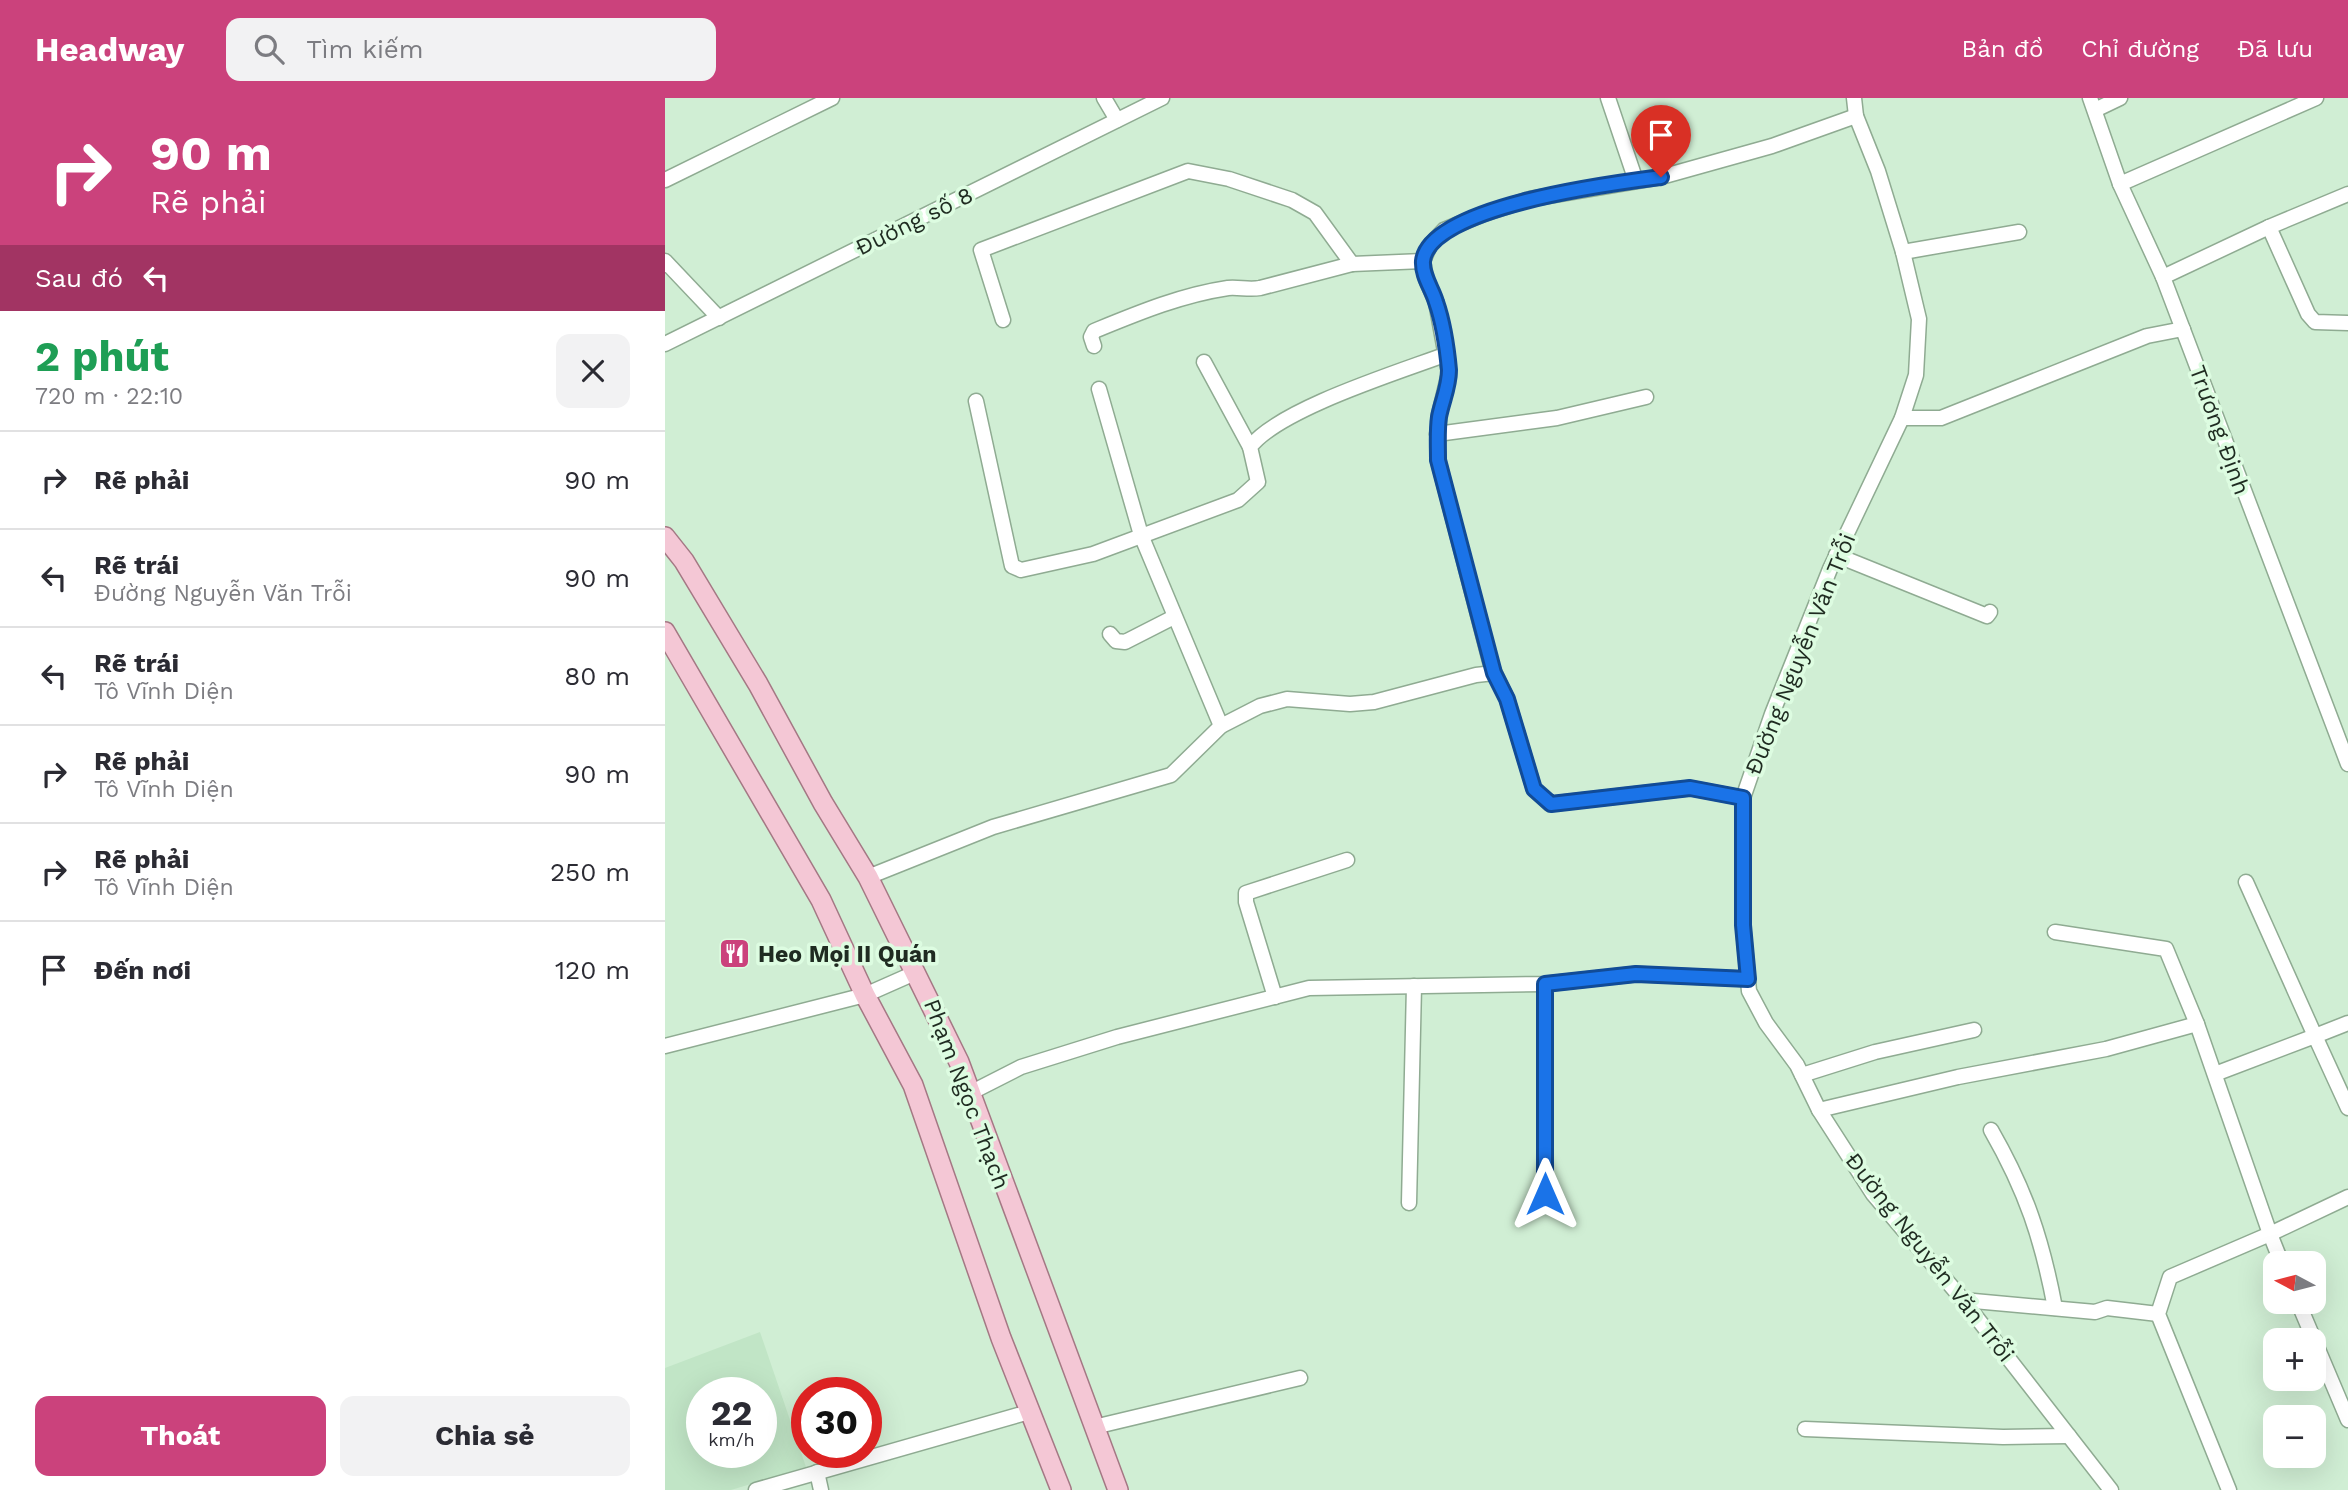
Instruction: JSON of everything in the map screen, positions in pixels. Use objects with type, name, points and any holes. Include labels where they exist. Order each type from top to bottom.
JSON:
[{"type":"main road","name":"Phạm Ngọc Thạch","points":[[665,537],[684,561],[752,673],[823,803],[868,877],[917,972],[970,1093],[1118,1490]]},
{"type":"main road","name":"Phạm Ngọc Thạch","points":[[665,632],[821,900],[865,995],[913,1085],[1029,1412],[1061,1490]]},
{"type":"street","points":[[665,180],[832,98]]},
{"type":"street","points":[[1104,98],[1117,120]]},
{"type":"street","name":"Đường số 8","points":[[665,344],[1162,98]]},
{"type":"street","points":[[1608,98],[1636,180]]},
{"type":"street","name":"Đường Nguyễn Văn Trỗi","points":[[1854,98],[1856,116],[1878,171],[1919,318],[1916,374],[1902,418],[1836,555],[1772,714],[1743,798],[1743,925],[1749,991],[1766,1023],[1802,1075],[1819,1111],[1873,1194],[1963,1300],[2111,1490]]},
{"type":"street","points":[[2092,104],[2120,98]]},
{"type":"street","points":[[2120,184],[2316,98]]},
{"type":"street","name":"Trương Định","points":[[2092,104],[2120,184],[2163,277],[2348,764]]},
{"type":"street","points":[[1743,798],[1690,788],[1551,804],[1534,789],[1507,699],[1494,673],[1438,460],[1437,434],[1448,382],[1447,354],[1436,302],[1426,279],[1423,261],[1430,244],[1444,230],[1481,215],[1530,200],[1661,177],[1762,149],[1856,116]]},
{"type":"street","points":[[1003,320],[980,255],[983,248],[1188,172],[1210,173],[1292,200],[1315,213],[1352,264]]},
{"type":"street","points":[[2163,277],[2269,227],[2348,194]]},
{"type":"street","points":[[2269,227],[2308,314],[2315,322],[2348,323]]},
{"type":"street","points":[[1903,253],[2019,232]]},
{"type":"street","points":[[665,261],[719,318]]},
{"type":"street","points":[[1094,346],[1091,337],[1094,331],[1166,302],[1232,288],[1260,288],[1352,264],[1423,261]]},
{"type":"street","points":[[1902,418],[1941,418],[2147,336],[2183,329]]},
{"type":"street","points":[[1250,447],[1259,435],[1305,411],[1447,354]]},
{"type":"street","points":[[977,401],[1013,569],[1093,554],[1238,500],[1258,482],[1250,447],[1204,362]]},
{"type":"street","points":[[1099,389],[1141,535],[1221,726]]},
{"type":"street","points":[[1437,434],[1557,418],[1646,397]]},
{"type":"street","points":[[1836,555],[1987,615],[1990,612]]},
{"type":"street","points":[[1109,634],[1116,641],[1125,642],[1174,617]]},
{"type":"street","points":[[868,877],[993,827],[1171,775],[1221,726],[1259,706],[1287,699],[1350,704],[1374,702],[1476,675],[1494,673]]},
{"type":"street","points":[[1275,997],[1245,895],[1347,860]]},
{"type":"street","points":[[2246,882],[2348,1108]]},
{"type":"street","points":[[2055,932],[2166,949],[2215,1073],[2277,1251]]},
{"type":"street","points":[[665,1046],[865,995],[917,972]]},
{"type":"street","points":[[970,1093],[1021,1067],[1117,1037],[1308,988],[1545,984],[1636,974],[1748,979]]},
{"type":"street","points":[[1545,984],[1545,1194]]},
{"type":"street","points":[[1409,1203],[1414,986]]},
{"type":"street","points":[[2215,1073],[2348,1023]]},
{"type":"street","points":[[1819,1111],[1958,1077],[2106,1049],[2197,1024]]},
{"type":"street","points":[[1802,1075],[1875,1052],[1974,1030]]},
{"type":"street","points":[[1991,1130],[2014,1169],[2043,1244],[2055,1308]]},
{"type":"street","points":[[2229,1490],[2158,1314],[2170,1277],[2348,1197]]},
{"type":"street","points":[[1963,1300],[2095,1312],[2107,1308],[2158,1314]]},
{"type":"street","points":[[2303,1314],[2348,1420]]},
{"type":"street","points":[[1094,1427],[1300,1378]]},
{"type":"street","points":[[756,1490],[1029,1412]]},
{"type":"street","points":[[1805,1429],[2003,1437],[2069,1436]]},
{"type":"street","points":[[817,1472],[821,1490]]},
{"type":"shaded area","points":[[760,1332],[775,1377],[686,1377],[686,1468],[777,1468],[777,1382],[791,1423],[791,1468],[803,1468],[731,1490],[665,1490],[665,1368]]},
{"type":"place","name":"Heo Mọi II Quán","points":[[735,954]]},
{"type":"route","points":[[1545,1194],[1545,984],[1636,974],[1748,979],[1743,925],[1743,798],[1690,788],[1551,804],[1534,789],[1507,699],[1491,665],[1468,567],[1438,460],[1437,434],[1449,373],[1436,302],[1426,279],[1423,261],[1430,244],[1444,230],[1481,215],[1530,200],[1661,177]]}]
